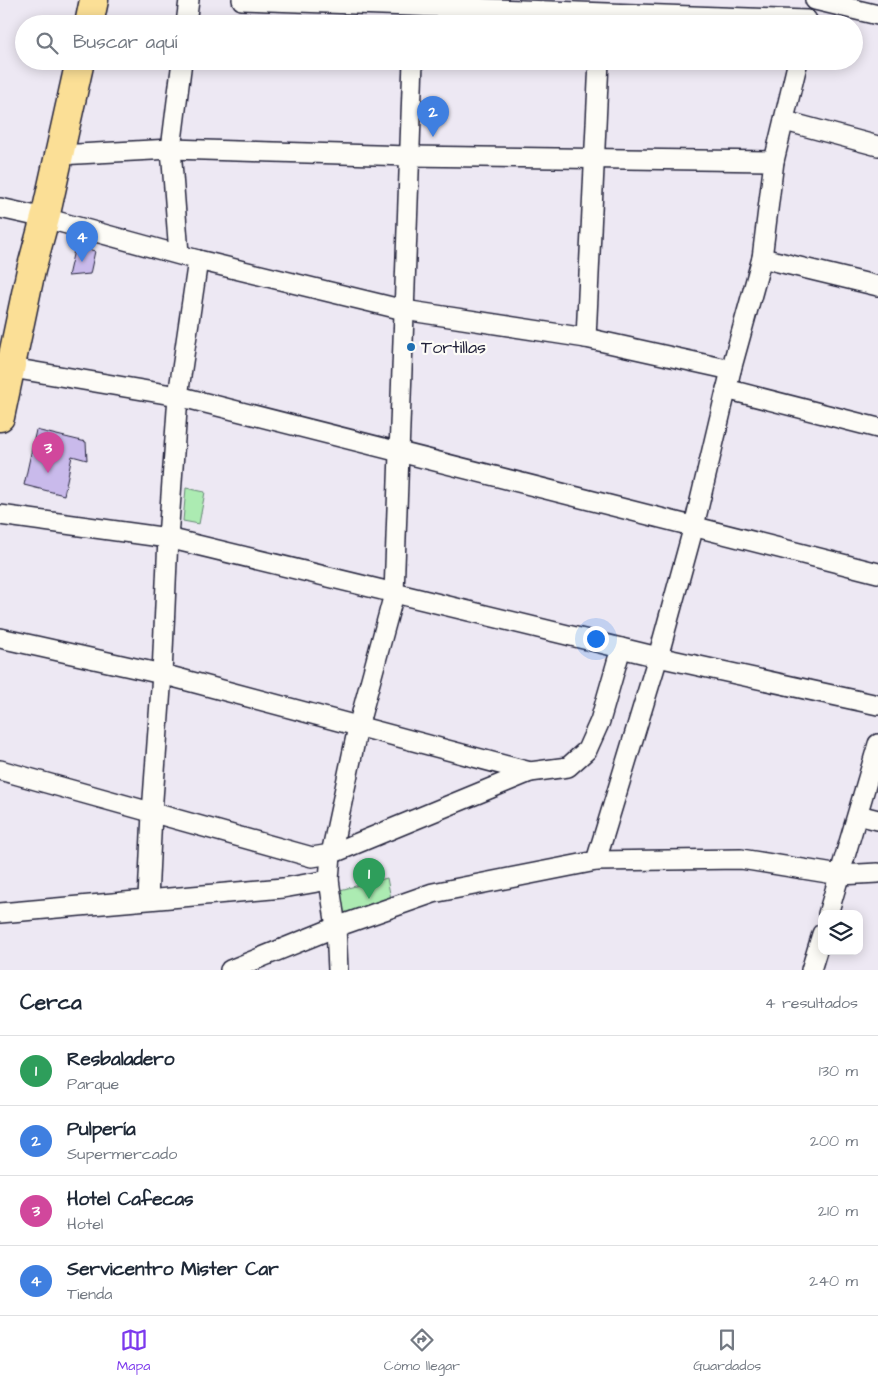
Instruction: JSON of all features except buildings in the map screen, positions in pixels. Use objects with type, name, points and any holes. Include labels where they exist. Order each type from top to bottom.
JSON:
[{"type":"highway","points":[[91,15],[94,0]]},
{"type":"highway","points":[[0,418],[6,368],[45,218],[78,70]]},
{"type":"street","points":[[187,15],[189,0]]},
{"type":"street","points":[[242,0],[414,10],[602,12],[663,15]]},
{"type":"street","points":[[809,15],[814,0],[878,15]]},
{"type":"street","points":[[179,254],[171,149],[181,70]]},
{"type":"street","points":[[338,970],[336,927],[329,880],[331,854],[358,727],[394,594],[413,70]]},
{"type":"street","points":[[586,338],[599,70]]},
{"type":"street","points":[[596,861],[658,657],[694,526],[726,389],[762,258],[774,161],[796,70]]},
{"type":"street","points":[[785,121],[878,146]]},
{"type":"street","points":[[58,155],[171,149],[409,156],[774,161]]},
{"type":"street","points":[[0,211],[45,218],[198,260],[404,310],[586,338],[731,370]]},
{"type":"street","points":[[762,258],[878,286]]},
{"type":"street","points":[[148,899],[162,674],[168,538],[178,396],[198,260]]},
{"type":"street","points":[[6,368],[178,396],[878,573]]},
{"type":"street","points":[[726,389],[878,428]]},
{"type":"street","points":[[0,515],[168,538],[658,657],[878,705]]},
{"type":"street","points":[[0,638],[162,674],[530,772]]},
{"type":"street","points":[[0,770],[312,857],[331,854],[530,772],[568,767],[587,750],[600,721],[621,648]]},
{"type":"street","points":[[829,910],[878,744]]},
{"type":"street","points":[[858,815],[878,820]]},
{"type":"street","points":[[230,970],[336,927],[434,893],[596,861],[742,859],[840,875],[878,873]]},
{"type":"street","points":[[0,912],[283,888],[329,880]]},
{"type":"street","points":[[811,970],[818,947]]},
{"type":"green space","points":[[186,488],[205,492],[199,524],[183,521]]},
{"type":"green space","points":[[387,878],[391,899],[345,917],[340,890]]},
{"type":"place","name":"Pulpería","points":[[433,137]]},
{"type":"place","name":"Servicentro Mister Car","points":[[82,262]]},
{"type":"place","name":"Tortillas","points":[[411,347]]},
{"type":"place","name":"Hotel Cafecas","points":[[48,473]]},
{"type":"place","name":"Resbaladero","points":[[369,899]]}]
